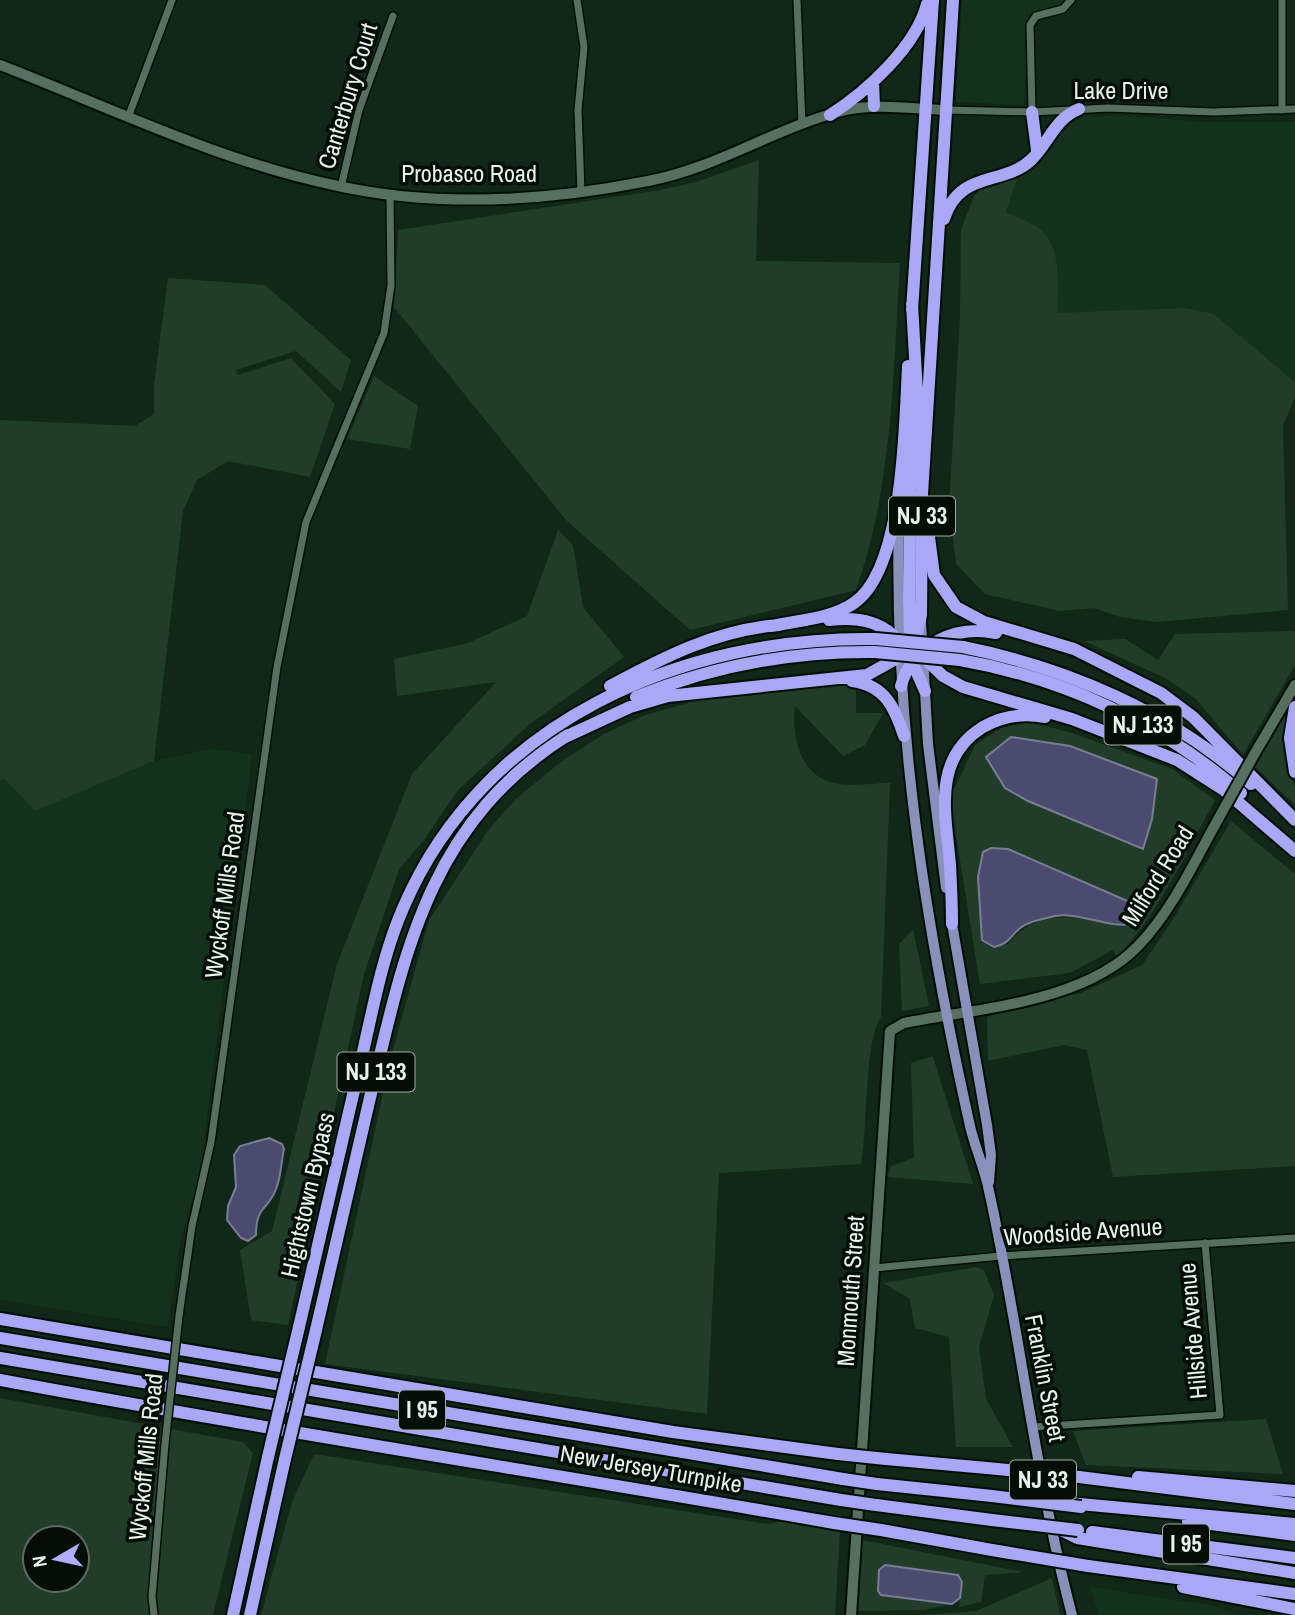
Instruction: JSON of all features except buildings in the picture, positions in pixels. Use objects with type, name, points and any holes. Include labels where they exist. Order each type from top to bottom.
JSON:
[{"type":"highway","points":[[830,115],[860,95],[873,82],[916,30],[930,0]]},
{"type":"highway","name":"NJ 33","points":[[902,460],[930,0]]},
{"type":"highway","name":"NJ 33","points":[[913,653],[921,615],[927,418],[953,0]]},
{"type":"highway","points":[[873,82],[874,106]]},
{"type":"highway","points":[[939,236],[954,198],[976,181],[1022,166],[1036,154],[1060,120],[1079,109]]},
{"type":"highway","points":[[1032,112],[1037,133],[1036,154]]},
{"type":"highway","points":[[912,304],[917,393],[909,517],[913,653],[925,691]]},
{"type":"highway","points":[[927,418],[931,479],[929,552],[934,575],[956,607],[977,620],[1074,649],[1148,685],[1183,708],[1295,822]]},
{"type":"highway","points":[[547,730],[576,706],[670,654],[718,636],[836,612],[855,603],[871,587],[887,553],[902,460]]},
{"type":"highway","points":[[772,626],[854,619],[880,625],[943,676],[963,687],[1057,714],[1146,746],[1189,767],[1218,786],[1295,849]]},
{"type":"highway","points":[[563,738],[630,707],[668,696],[740,686],[842,680],[873,673],[953,634],[980,630],[1036,643],[1107,666]]},
{"type":"highway","name":"Hightstown Bypass","points":[[233,1615],[382,972],[402,910],[425,864],[461,810],[496,772],[547,730],[615,692],[698,662],[778,645],[875,646],[962,654],[1053,670],[1145,711],[1216,756],[1295,822]]},
{"type":"highway","name":"Hightstown Bypass","points":[[250,1615],[394,996],[421,910],[449,857],[478,817],[523,770],[563,738],[625,702],[697,676],[794,656],[875,646]]},
{"type":"highway","points":[[901,686],[913,653]]},
{"type":"highway","name":"Hightstown Bypass","points":[[962,654],[1068,690],[1138,722],[1190,754],[1226,781],[1295,849]]},
{"type":"highway","points":[[842,680],[868,684],[882,692],[894,708],[904,736]]},
{"type":"highway","points":[[1295,707],[1290,738],[1295,772]]},
{"type":"highway","points":[[952,924],[943,799],[951,765],[972,735],[1001,719],[1034,715],[1146,746]]},
{"type":"highway","name":"New Jersey Turnpike","points":[[0,1319],[673,1432],[838,1454],[1079,1477],[1295,1504]]},
{"type":"highway","name":"New Jersey Turnpike","points":[[0,1338],[844,1479],[1081,1505],[1295,1535]]},
{"type":"highway","name":"New Jersey Turnpike","points":[[0,1358],[841,1500],[1057,1527],[1077,1534],[1295,1558]]},
{"type":"highway","name":"New Jersey Turnpike","points":[[0,1380],[218,1421],[550,1473],[1088,1566],[1295,1594]]},
{"type":"highway","points":[[1079,1477],[1112,1475],[1295,1491]]},
{"type":"highway","points":[[1081,1505],[1295,1524]]},
{"type":"highway","points":[[1077,1534],[1210,1562],[1295,1573]]},
{"type":"highway","points":[[1115,1569],[1166,1584],[1295,1609]]},
{"type":"main road","name":"NJ 33","points":[[898,639],[902,460]]},
{"type":"main road","name":"NJ 33","points":[[901,686],[916,845],[971,1129],[989,1188]]},
{"type":"main road","name":"NJ 33","points":[[925,691],[934,796],[952,924],[991,1155],[989,1188]]},
{"type":"main road","name":"Franklin Street","points":[[989,1188],[1033,1427],[1072,1615]]},
{"type":"street","points":[[128,115],[172,0]]},
{"type":"street","points":[[576,0],[584,47],[578,110],[581,191]]},
{"type":"street","points":[[797,0],[802,124]]},
{"type":"street","points":[[1032,112],[1030,25],[1036,16],[1063,9],[1071,0]]},
{"type":"street","points":[[1282,0],[1282,110]]},
{"type":"street","name":"Canterbury Court","points":[[341,187],[359,110],[393,16]]},
{"type":"street","name":"Probasco Road","points":[[0,65],[234,156],[341,187],[390,195],[470,200],[581,191],[679,174],[802,124],[874,106],[947,110]]},
{"type":"street","name":"Lake Drive","points":[[947,110],[1214,112],[1295,109]]},
{"type":"street","name":"Wyckoff Mills Road","points":[[154,1615],[152,1597],[165,1444],[180,1316],[192,1226],[211,1142],[276,667],[306,522],[384,333],[390,298],[390,195]]},
{"type":"street","name":"Milford Road","points":[[947,1015],[1062,992],[1094,978],[1123,959],[1161,918],[1295,685]]},
{"type":"street","name":"Monmouth Street","points":[[851,1615],[889,1034],[900,1024],[947,1015]]},
{"type":"street","name":"Woodside Avenue","points":[[874,1268],[1001,1256],[1295,1238]]},
{"type":"street","name":"Hillside Avenue","points":[[1033,1427],[1220,1415],[1205,1243]]},
{"type":"shaded area","points":[[962,0],[1064,0],[1058,7],[1028,15],[1024,105],[956,102]]},
{"type":"shaded area","points":[[1115,115],[1208,122],[1295,122],[1295,382],[1214,314],[1058,313],[1056,260],[1006,212],[1020,171],[1059,129],[1073,117]]},
{"type":"shaded area","points":[[759,160],[756,261],[900,263],[893,387],[878,510],[856,590],[690,630],[566,520],[394,307],[398,230],[660,190],[696,182]]},
{"type":"shaded area","points":[[1020,171],[1006,212],[1036,226],[1050,241],[1056,260],[1058,313],[1185,308],[1214,314],[1295,382],[1295,397],[1283,426],[1288,610],[1157,622],[1120,617],[1094,608],[1060,611],[985,594],[956,564],[949,507],[960,316],[961,229],[974,196],[983,187]]},
{"type":"shaded area","points":[[168,278],[265,285],[351,360],[341,392],[296,351],[236,370],[238,375],[291,358],[335,404],[310,477],[228,461],[197,480],[183,511],[154,761],[35,811],[4,779],[0,780],[0,420],[135,426],[154,414],[154,384]]},
{"type":"shaded area","points":[[374,376],[418,406],[410,449],[347,439]]},
{"type":"shaded area","points":[[558,530],[573,545],[583,607],[624,657],[531,723],[458,790],[424,840],[399,869],[364,974],[288,1325],[251,1320],[240,1250],[272,1231],[337,964],[412,774],[496,682],[397,696],[394,659],[468,643],[527,616]]},
{"type":"shaded area","points":[[1295,631],[1295,665],[1243,755],[1196,699],[1165,678],[1084,641],[1125,639],[1158,660],[1175,634]]},
{"type":"shaded area","points":[[856,683],[856,713],[883,713],[865,745],[843,756],[795,706],[794,717],[800,753],[813,772],[822,779],[847,785],[890,783],[881,1017],[869,1065],[861,1164],[719,1173],[707,1414],[325,1364],[390,1060],[429,920],[489,829],[517,798],[562,761],[604,734],[645,715],[728,692]]},
{"type":"shaded area","points":[[1287,706],[1287,769],[1295,786],[1295,805],[1255,767]]},
{"type":"shaded area","points":[[1031,722],[1072,733],[1172,769],[1215,800],[1159,902],[1117,957],[1113,950],[1070,973],[980,984],[950,798],[975,745],[1001,728]],"holes":[[[1085,751],[1157,779],[1005,788],[998,775]],[[983,852],[1117,926],[1072,917],[1044,920],[1018,933],[1007,945]]]},
{"type":"shaded area","points":[[209,749],[252,754],[200,1175],[181,1238],[168,1327],[0,1300],[0,780],[4,779],[35,811],[154,761]]},
{"type":"shaded area","points":[[1231,821],[1295,874],[1295,1166],[1113,1177],[1087,1050],[1064,1045],[988,1061],[987,1017],[999,1011],[1081,993],[1142,965],[1172,921]]},
{"type":"shaded area","points":[[913,929],[929,1006],[902,1011],[899,944]]},
{"type":"shaded area","points":[[933,1056],[973,1184],[888,1177],[891,1166],[914,1158],[911,1063]]},
{"type":"shaded area","points":[[976,1267],[984,1270],[994,1295],[979,1347],[986,1399],[1013,1447],[956,1447],[949,1337],[915,1328],[910,1299],[883,1283]]},
{"type":"shaded area","points":[[0,1398],[243,1442],[253,1453],[213,1615],[0,1615]]},
{"type":"shaded area","points":[[1266,1419],[1283,1474],[1086,1465],[1073,1431]]},
{"type":"shaded area","points":[[314,1454],[767,1524],[828,1513],[841,1515],[835,1615],[261,1615],[292,1502]]},
{"type":"shaded area","points":[[862,1540],[1023,1572],[985,1575],[981,1602],[959,1607],[962,1582],[916,1600],[952,1604],[924,1610],[856,1611]]},
{"type":"shaded area","points":[[1052,1578],[1060,1615],[922,1615],[976,1611]]},
{"type":"shaded area","points":[[1090,1587],[1209,1605],[1243,1615],[1099,1615]]},
{"type":"water","points":[[1011,737],[1070,746],[1157,779],[1152,819],[1143,849],[1028,801],[1005,788],[986,757]]},
{"type":"water","points":[[991,848],[1008,849],[1132,903],[1134,911],[1131,924],[1055,916],[1027,924],[1005,942],[994,947],[982,940],[978,877],[983,852]]},
{"type":"water","points":[[269,1138],[282,1144],[284,1149],[279,1180],[273,1196],[260,1213],[256,1235],[248,1241],[241,1238],[227,1220],[228,1206],[236,1187],[234,1155],[240,1146]]},
{"type":"water","points":[[885,1565],[958,1575],[962,1582],[960,1598],[952,1604],[881,1595],[878,1591],[879,1570]]}]
